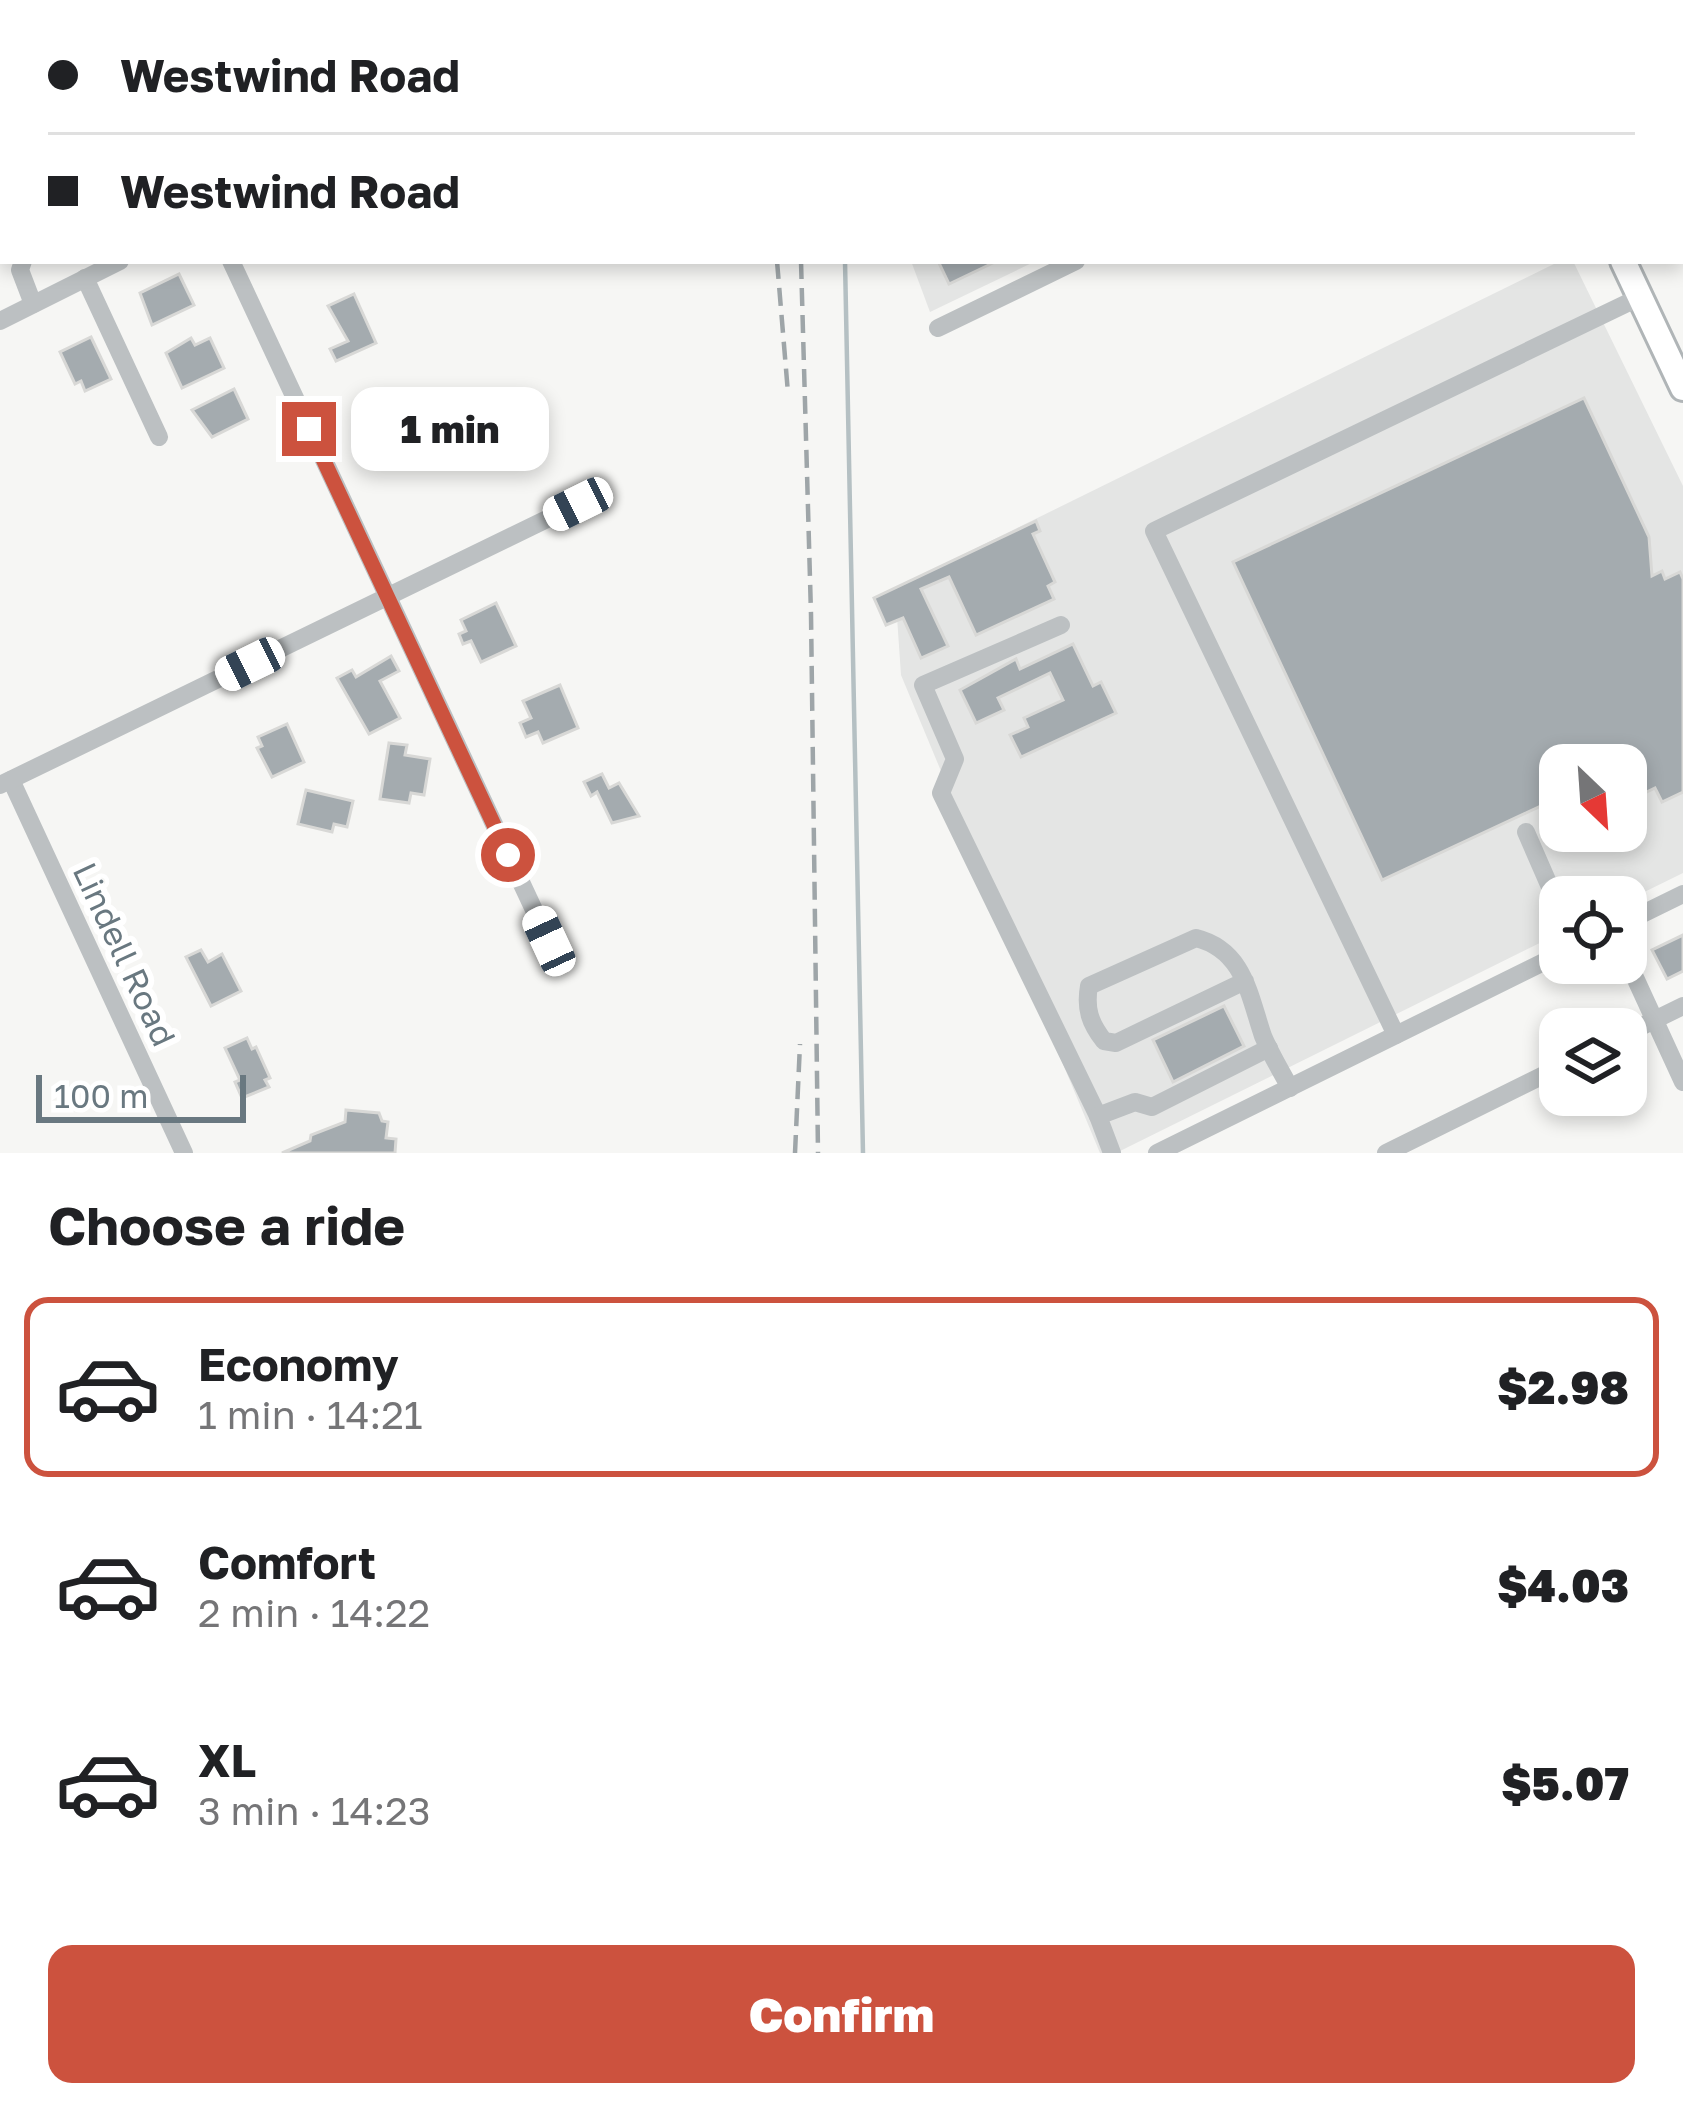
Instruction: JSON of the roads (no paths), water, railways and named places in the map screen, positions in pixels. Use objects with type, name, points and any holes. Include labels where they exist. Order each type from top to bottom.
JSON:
[{"type":"main road","points":[[1624,264],[1683,388]]},
{"type":"street","points":[[22,264],[33,304]]},
{"type":"street","points":[[0,321],[114,264]]},
{"type":"street","points":[[232,264],[549,941]]},
{"type":"street","points":[[1024,264],[1032,282]]},
{"type":"street","points":[[938,328],[1070,264]]},
{"type":"street","points":[[86,278],[159,437]]},
{"type":"street","points":[[1396,1035],[1154,531],[1640,297]]},
{"type":"street","points":[[5,783],[578,504]]},
{"type":"street","points":[[1060,625],[923,685],[956,759],[941,793],[1112,1153]]},
{"type":"street","name":"Lindell Road","points":[[5,783],[184,1153]]},
{"type":"street","points":[[1526,832],[1545,876]]},
{"type":"street","points":[[1647,912],[1683,894]]},
{"type":"street","points":[[1245,981],[1116,1043],[1104,1041],[1093,1027],[1086,1003],[1089,986],[1196,938],[1225,951],[1245,981],[1289,1088]]},
{"type":"street","points":[[1157,1153],[1197,1144],[1289,1088],[1539,965]]},
{"type":"street","points":[[1638,984],[1683,1082]]},
{"type":"street","points":[[1647,1024],[1683,1006]]},
{"type":"street","points":[[1098,1117],[1135,1102],[1152,1107],[1270,1048]]},
{"type":"street","points":[[1386,1153],[1539,1077]]},
{"type":"waterway","points":[[845,264],[863,1153]]},
{"type":"railway","points":[[777,264],[788,393]]},
{"type":"railway","points":[[801,264],[818,1153]]},
{"type":"railway","points":[[795,1153],[800,1044]]}]
